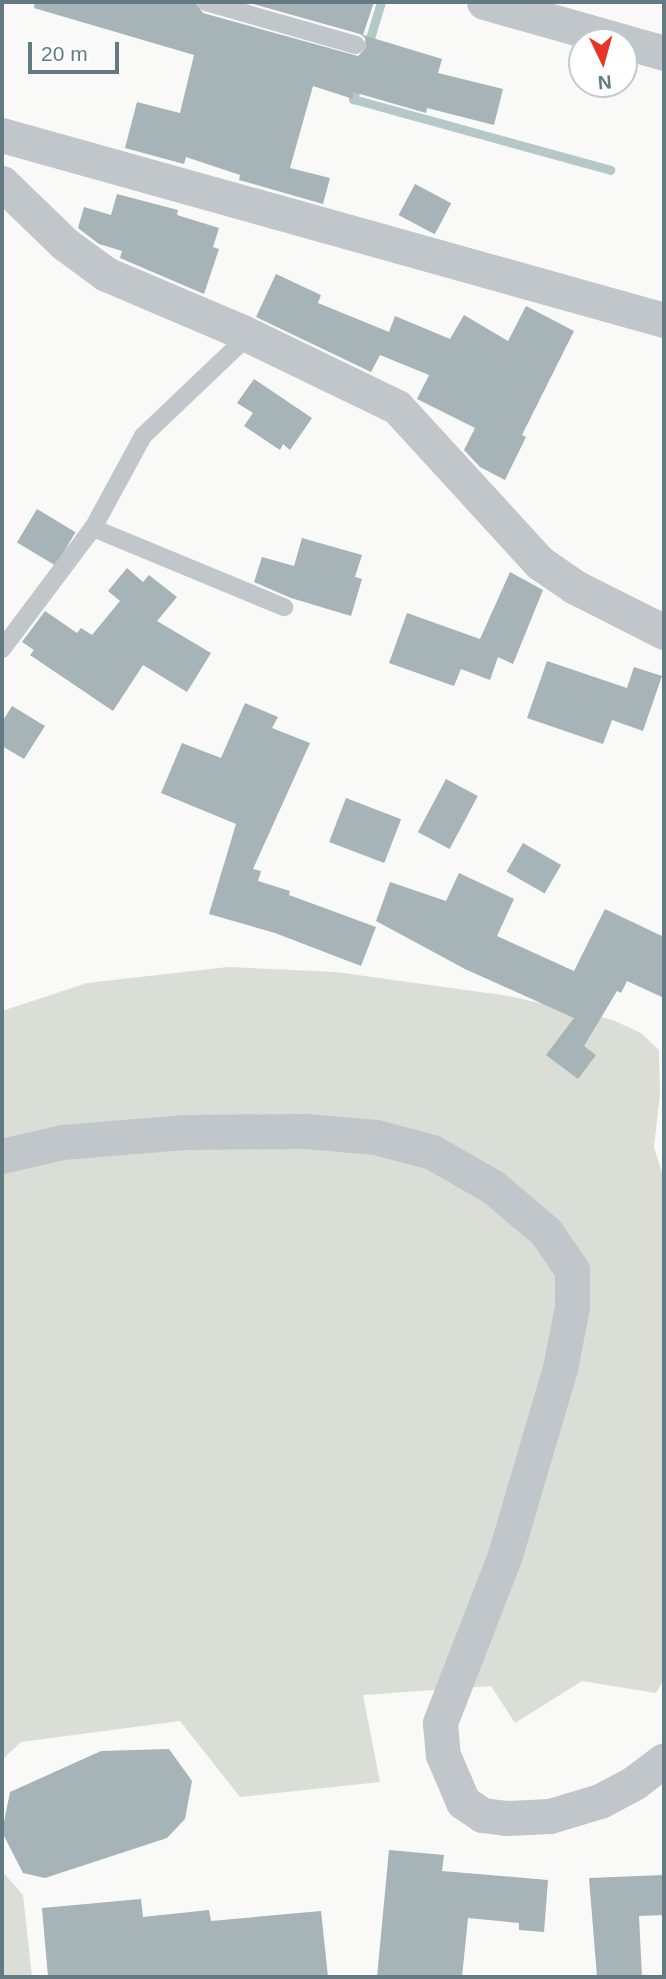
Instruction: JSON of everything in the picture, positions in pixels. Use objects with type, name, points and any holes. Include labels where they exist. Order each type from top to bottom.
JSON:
[{"type":"street","points":[[484,2],[664,52]]},
{"type":"street","points":[[2,135],[664,320]]},
{"type":"street","points":[[2,183],[65,244],[106,274],[249,335],[397,407],[540,563],[575,587],[664,632]]},
{"type":"street","points":[[2,1156],[62,1142],[183,1132],[305,1131],[376,1137],[432,1152],[493,1187],[547,1232],[572,1270],[572,1307],[560,1368],[505,1555],[440,1723],[443,1755],[463,1802],[482,1815],[506,1818],[550,1816],[600,1801],[635,1782],[664,1760]]},
{"type":"lane","points":[[206,2],[356,45]]},
{"type":"lane","points":[[2,649],[93,528],[143,436],[249,335]]},
{"type":"lane","points":[[93,528],[284,607]]},
{"type":"shaded area","points":[[228,967],[336,972],[509,996],[613,1020],[641,1033],[659,1050],[660,1094],[654,1147],[664,1179],[664,1679],[656,1693],[582,1681],[515,1723],[491,1686],[363,1695],[380,1782],[240,1797],[180,1721],[21,1742],[2,1760],[2,1011],[87,983]]},
{"type":"shaded area","points":[[2,1871],[23,1895],[32,1977],[2,1977]]},
{"type":"building","points":[[35,2],[195,2],[203,13],[358,56],[367,47],[365,38],[360,34],[246,2],[374,2],[363,35],[442,59],[438,73],[503,89],[494,125],[427,108],[426,113],[353,92],[353,99],[313,86],[290,168],[330,178],[323,204],[239,180],[240,175],[186,157],[184,164],[125,148],[137,102],[180,113],[194,55],[34,8]]},
{"type":"building","points":[[415,184],[451,203],[435,234],[399,215]]},
{"type":"building","points":[[117,194],[178,210],[177,215],[219,228],[213,247],[219,249],[204,294],[120,258],[122,251],[99,244],[78,228],[84,207],[111,215]]},
{"type":"building","points":[[276,274],[321,295],[318,303],[389,332],[395,316],[450,339],[464,315],[508,341],[526,306],[574,331],[522,435],[526,437],[505,480],[480,467],[464,450],[475,428],[417,399],[429,375],[380,355],[371,372],[256,317]]},
{"type":"building","points":[[254,379],[312,418],[290,450],[283,444],[280,450],[244,426],[253,413],[237,403]]},
{"type":"building","points":[[37,509],[76,532],[55,566],[17,542]]},
{"type":"building","points":[[302,538],[362,555],[355,577],[362,579],[351,616],[291,598],[254,582],[262,557],[294,566]]},
{"type":"building","points":[[127,568],[143,582],[149,575],[177,597],[157,621],[211,653],[187,692],[143,665],[113,711],[30,655],[34,650],[22,642],[45,611],[77,633],[81,628],[92,635],[120,601],[108,591]]},
{"type":"building","points":[[510,572],[543,590],[513,664],[498,657],[490,680],[461,669],[454,686],[389,663],[407,613],[480,639]]},
{"type":"building","points":[[547,661],[627,688],[634,667],[662,676],[643,731],[612,720],[603,744],[527,718]]},
{"type":"building","points":[[245,703],[278,717],[272,728],[310,743],[253,869],[261,871],[258,881],[290,891],[289,895],[376,927],[361,966],[275,933],[209,914],[236,824],[161,793],[182,743],[221,758]]},
{"type":"building","points":[[12,706],[45,726],[24,759],[2,746],[2,722]]},
{"type":"building","points":[[446,779],[478,796],[450,849],[418,832]]},
{"type":"building","points":[[346,798],[401,819],[384,863],[329,842]]},
{"type":"building","points":[[523,843],[561,865],[545,894],[506,872]]},
{"type":"building","points":[[459,873],[514,899],[497,936],[574,971],[605,909],[664,937],[664,998],[627,981],[621,993],[617,991],[584,1046],[596,1055],[578,1079],[546,1055],[574,1018],[465,969],[376,921],[390,882],[446,901]]},
{"type":"building","points":[[169,1749],[192,1781],[185,1819],[167,1838],[45,1878],[23,1873],[2,1832],[10,1792],[101,1751]]},
{"type":"building","points":[[389,1850],[444,1855],[442,1871],[548,1880],[544,1932],[519,1930],[519,1923],[468,1918],[462,1977],[377,1977]]},
{"type":"building","points":[[664,1875],[664,1915],[639,1916],[642,1977],[597,1977],[589,1878]]},
{"type":"building","points":[[141,1899],[143,1917],[209,1910],[211,1921],[321,1911],[328,1977],[48,1977],[42,1908]]},
{"type":"waterway","points":[[367,48],[381,2]]},
{"type":"waterway","points":[[358,82],[353,99],[610,170]]}]
